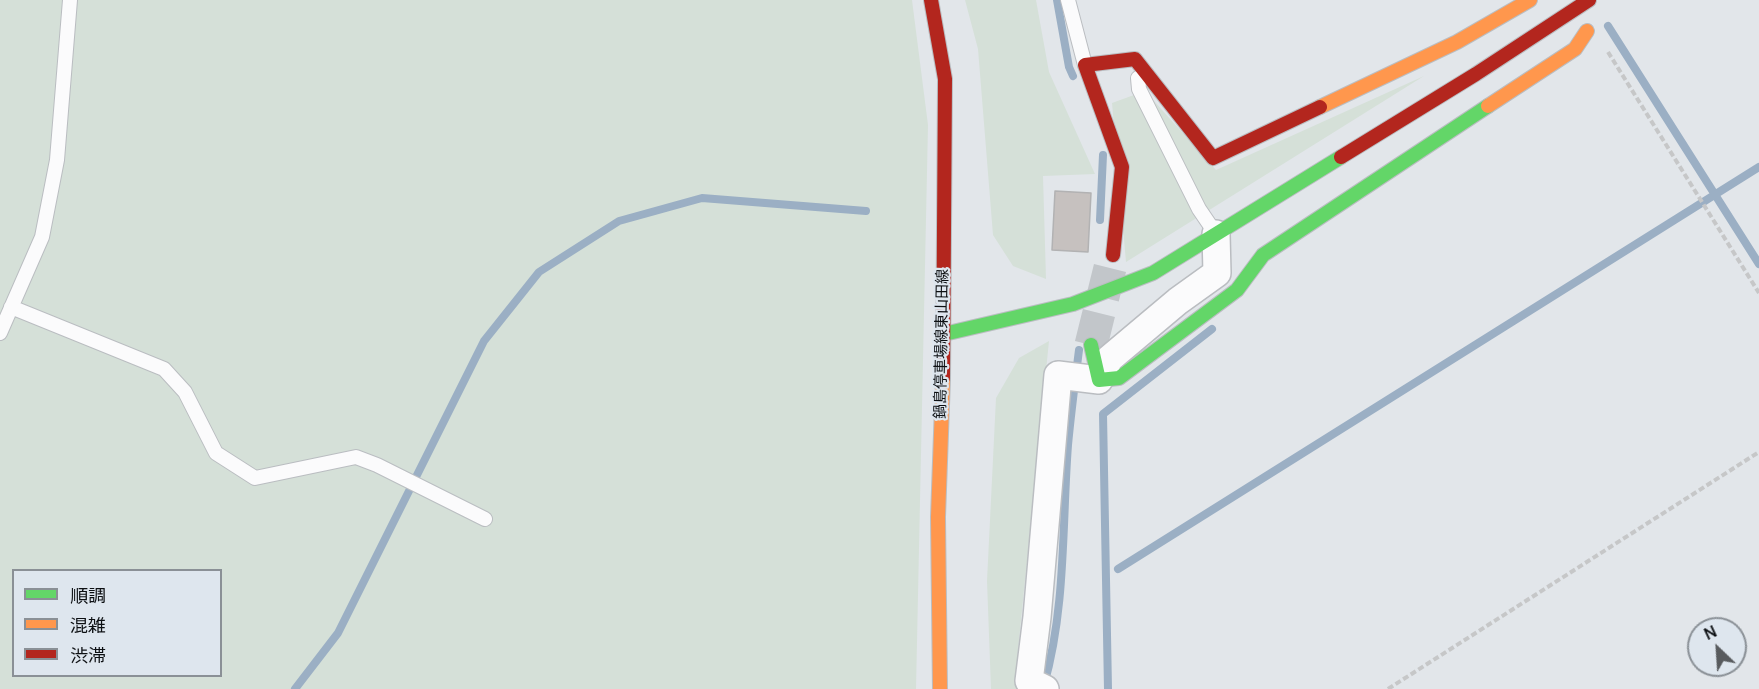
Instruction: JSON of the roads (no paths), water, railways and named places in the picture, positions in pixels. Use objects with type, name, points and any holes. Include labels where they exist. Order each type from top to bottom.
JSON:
[{"type":"street","name":"鍋島停車場線東山田線","points":[[932,0],[945,79],[944,334],[938,517],[940,689]]},
{"type":"street","points":[[1113,255],[1122,167],[1085,65],[1135,59],[1213,158],[1457,42],[1530,0]]},
{"type":"street","points":[[944,334],[1073,304],[1153,273],[1476,74],[1589,0]]},
{"type":"street","points":[[1037,685],[1037,617],[1058,375],[1094,380],[1119,378],[1237,290],[1263,255],[1575,49],[1587,31]]},
{"type":"street","points":[[1094,380],[1109,359],[1178,301],[1217,273],[1216,234]]},
{"type":"street","points":[[1091,345],[1094,380]]},
{"type":"lane","points":[[0,333],[42,237],[57,160],[69,0]]},
{"type":"lane","points":[[1068,0],[1085,65]]},
{"type":"lane","points":[[1135,59],[1139,88],[1199,209],[1216,234]]},
{"type":"lane","points":[[11,307],[164,369],[185,392],[216,453],[255,478],[356,457],[377,465],[484,519]]},
{"type":"waterway","points":[[1057,0],[1069,67],[1073,76]]},
{"type":"waterway","points":[[1608,26],[1759,264]]},
{"type":"waterway","points":[[1100,220],[1103,155]]},
{"type":"waterway","points":[[1118,569],[1759,167]]},
{"type":"waterway","points":[[295,689],[338,633],[484,341],[539,272],[619,221],[702,198],[866,211]]},
{"type":"waterway","points":[[1108,689],[1103,414],[1212,329]]},
{"type":"waterway","points":[[1044,685],[1060,596],[1068,445],[1079,350]]},
{"type":"tunnel","points":[[1091,345],[1110,268]]}]
